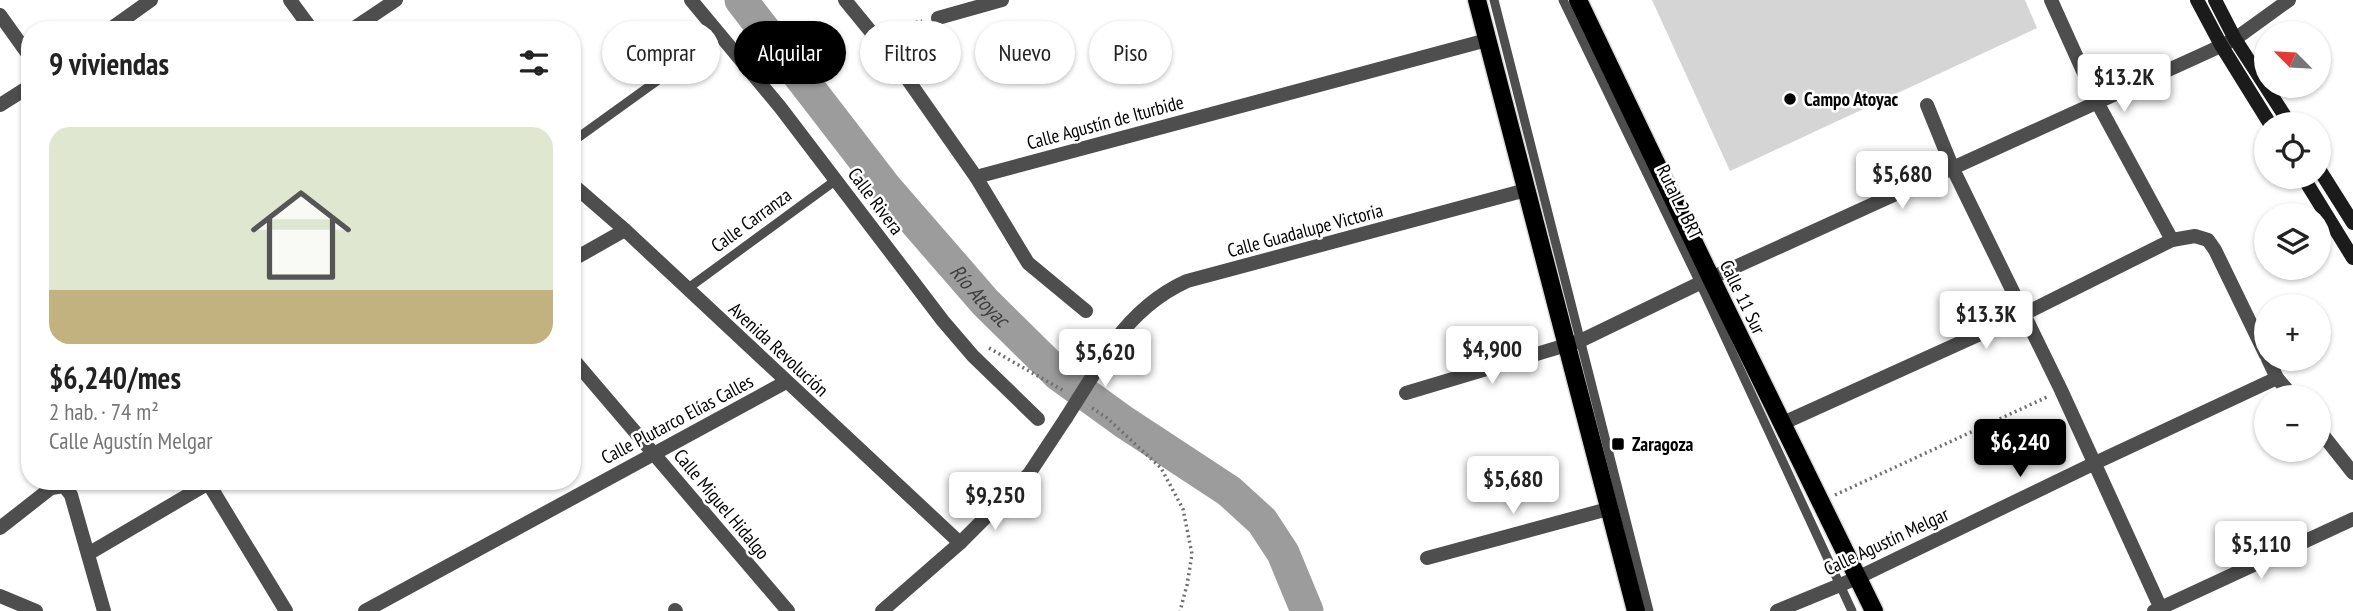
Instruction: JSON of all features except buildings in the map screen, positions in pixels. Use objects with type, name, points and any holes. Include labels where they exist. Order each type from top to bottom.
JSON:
[{"type":"main road","points":[[1477,0],[1526,190],[1574,343],[1608,509],[1636,611]]},
{"type":"main road","name":"Calle 11 Sur","points":[[1578,0],[1705,281],[1820,502],[1849,581],[1874,611]]},
{"type":"main road","points":[[2197,0],[2263,112]]},
{"type":"main road","points":[[2215,0],[2235,38],[2282,112]]},
{"type":"main road","points":[[2331,188],[2353,223]]},
{"type":"main road","points":[[2310,189],[2353,258]]},
{"type":"street","points":[[122,21],[151,0]]},
{"type":"street","points":[[290,0],[305,21]]},
{"type":"street","points":[[364,21],[396,0]]},
{"type":"street","name":"Calle Rivera","points":[[691,0],[722,34],[943,321],[974,356],[1038,419]]},
{"type":"street","points":[[845,0],[863,21]]},
{"type":"street","points":[[938,18],[1002,0]]},
{"type":"street","points":[[2051,0],[2097,102],[2172,240]]},
{"type":"street","points":[[1406,393],[1574,343],[2221,45],[2289,0]]},
{"type":"street","points":[[0,15],[21,44]]},
{"type":"street","name":"Calle Agustín de Iturbide","points":[[976,177],[1487,40]]},
{"type":"street","points":[[910,84],[976,177],[1028,263],[1086,312]]},
{"type":"street","points":[[0,106],[21,92]]},
{"type":"street","points":[[1927,105],[1953,169],[2095,463],[2159,610],[2353,519]]},
{"type":"street","name":"Calle Guadalupe Victoria","points":[[883,611],[960,543],[1029,474],[1114,342],[1144,307],[1165,291],[1187,281],[1526,190]]},
{"type":"street","name":"Avenida Revolución","points":[[581,192],[960,543]]},
{"type":"street","points":[[581,255],[625,230]]},
{"type":"street","points":[[1781,424],[2024,314],[2172,240],[2194,236],[2208,240],[2254,331]]},
{"type":"street","name":"Calle Miguel Hidalgo","points":[[581,369],[788,611]]},
{"type":"street","points":[[2274,371],[2283,385]]},
{"type":"street","name":"Calle Agustín Melgar","points":[[1777,611],[1849,581],[2277,378]]},
{"type":"street","name":"Calle Plutarco Elías Calles","points":[[365,611],[786,382]]},
{"type":"street","points":[[2331,445],[2353,473]]},
{"type":"street","points":[[0,528],[48,490]]},
{"type":"street","points":[[67,490],[71,495],[103,611]]},
{"type":"street","points":[[88,554],[196,490]]},
{"type":"street","points":[[214,490],[286,611]]},
{"type":"street","points":[[1427,558],[1608,509]]},
{"type":"street","points":[[0,596],[36,611]]},
{"type":"lane","points":[[1494,0],[1574,343],[1650,611]]},
{"type":"lane","name":"Ruta L2 BRT","points":[[1563,0],[1705,281],[1849,581],[1852,611]]},
{"type":"lane","points":[[581,136],[722,34]]},
{"type":"lane","name":"Calle Carranza","points":[[687,289],[836,180]]},
{"type":"path","points":[[924,21],[938,18]]},
{"type":"path","points":[[982,344],[1064,391]]},
{"type":"path","points":[[1820,502],[2061,390]]},
{"type":"path","points":[[1086,404],[1107,418],[1161,468],[1183,509],[1192,554],[1180,611]]},
{"type":"shaded area","name":"Campo Atoyac","points":[[1652,0],[2025,0],[2037,28],[1730,171]]},
{"type":"waterway","name":"Río Atoyac","points":[[741,0],[886,188],[985,302],[1059,375],[1124,422],[1229,491],[1262,521],[1283,553],[1307,611]]},
{"type":"place","name":"Campo Atoyac","points":[[1790,99]]},
{"type":"place","name":"Zaragoza","points":[[1618,444]]}]
